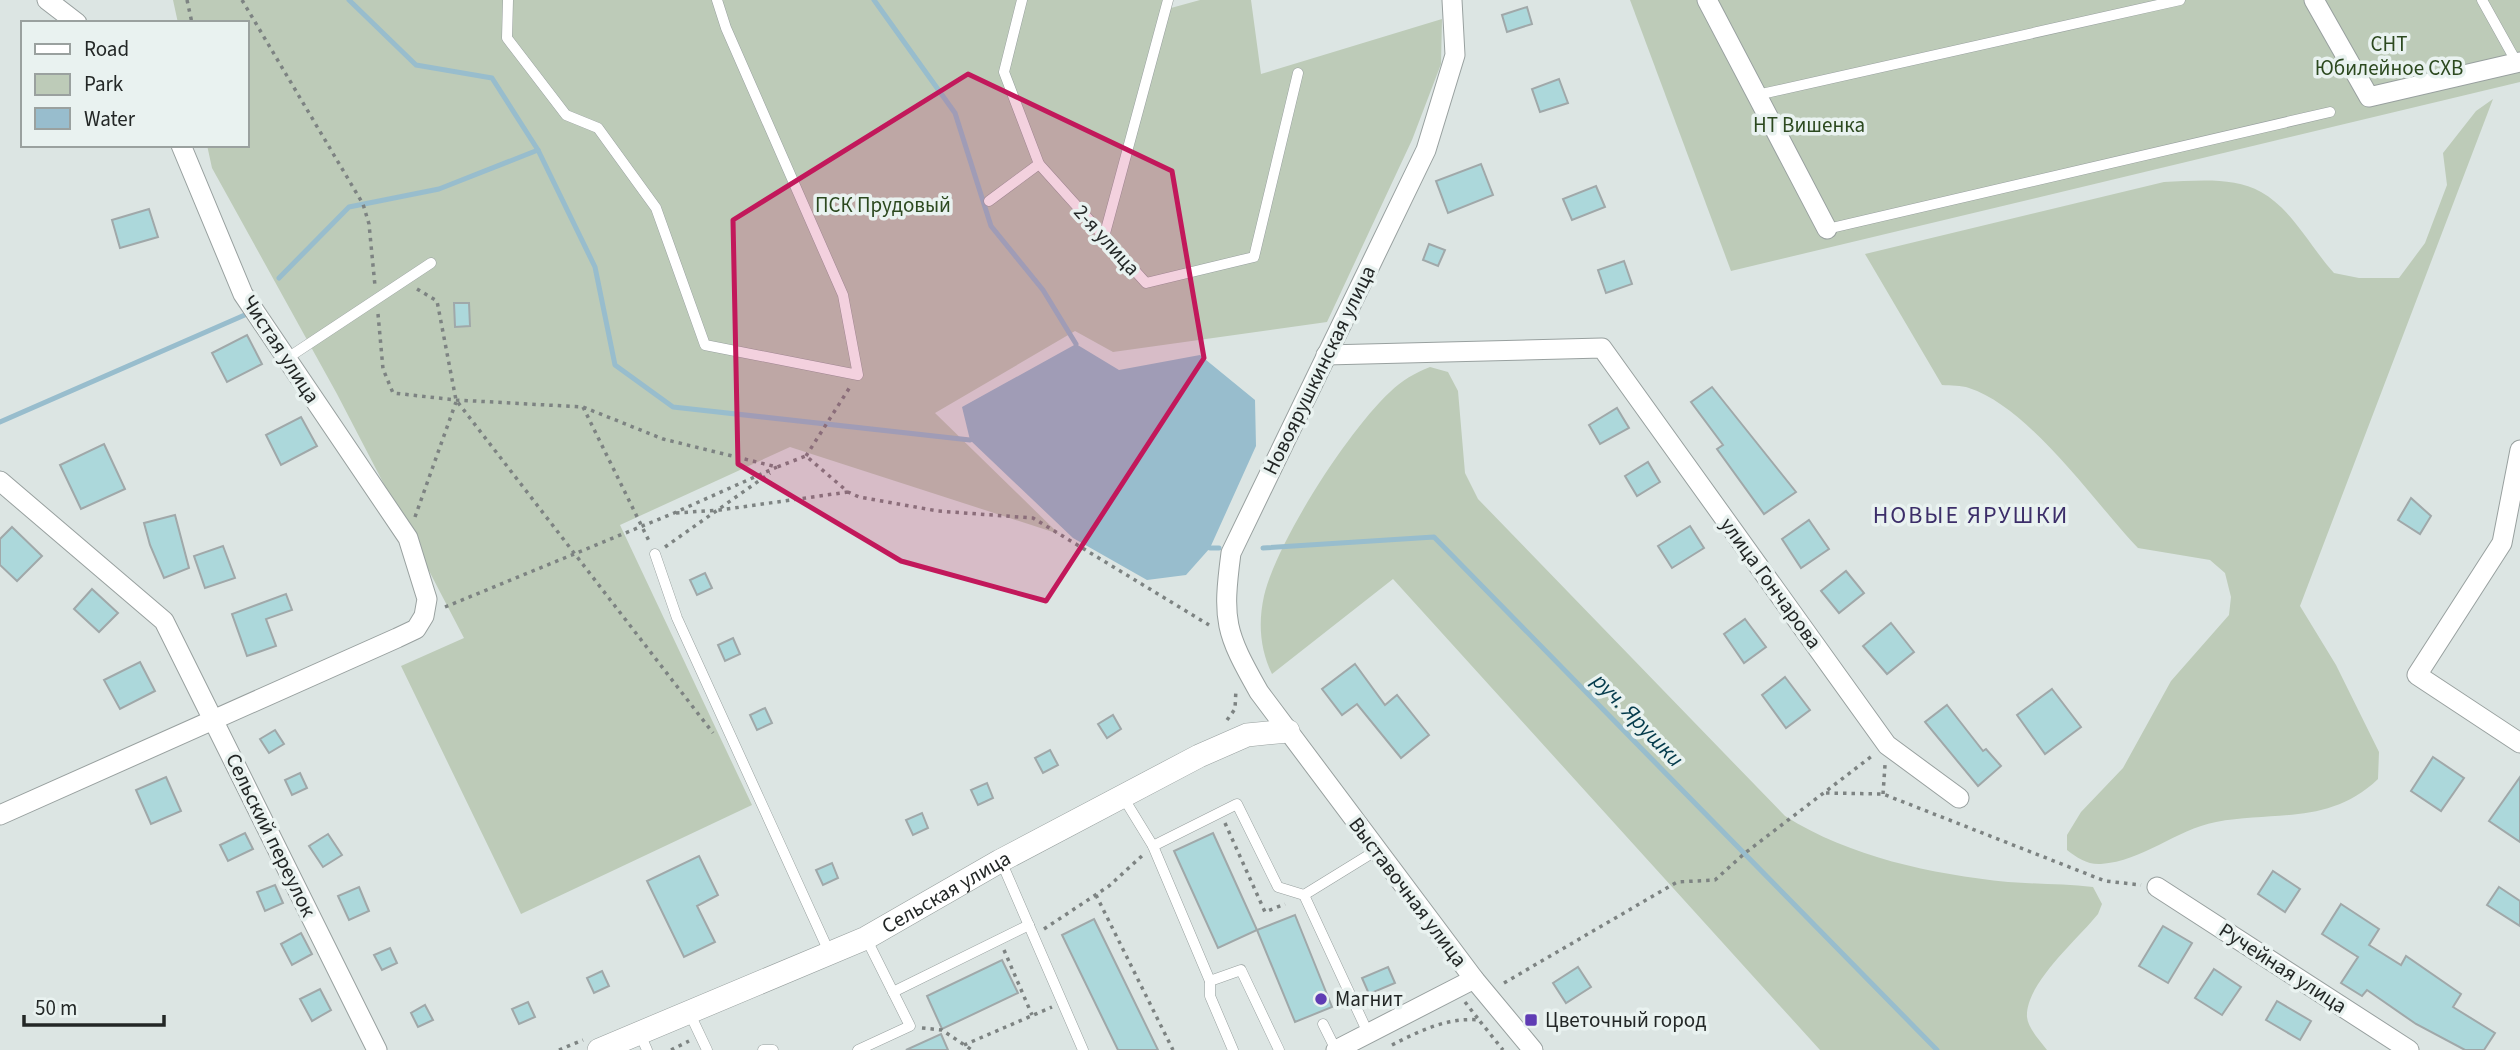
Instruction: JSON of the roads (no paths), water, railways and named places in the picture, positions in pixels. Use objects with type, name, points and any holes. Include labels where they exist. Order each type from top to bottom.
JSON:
[{"type":"street","points":[[47,0],[74,21]]},
{"type":"street","name":"Новоярушкинская улица","points":[[1288,731],[1259,692],[1233,645],[1224,606],[1231,553],[1426,150],[1454,55],[1452,0]]},
{"type":"street","points":[[1707,0],[1827,229]]},
{"type":"street","points":[[2314,0],[2368,97],[2518,63]]},
{"type":"street","name":"Чистая улица","points":[[182,147],[243,294],[408,538],[427,599],[424,616],[416,629],[215,720]]},
{"type":"street","name":"улица Гончарова","points":[[1326,355],[1602,348],[1887,745],[1959,798]]},
{"type":"street","points":[[2520,450],[2502,542],[2417,675],[2520,743]]},
{"type":"street","name":"Сельский переулок","points":[[0,481],[164,621],[377,1050]]},
{"type":"street","points":[[0,815],[215,720]]},
{"type":"street","name":"Сельская улица","points":[[599,1050],[644,1042],[690,1014],[830,955],[1199,756],[1247,735],[1288,731]]},
{"type":"street","name":"Выставочная улица","points":[[1288,731],[1474,979],[1532,1050]]},
{"type":"street","name":"Ручейная улица","points":[[2157,887],[2409,1050]]},
{"type":"street","points":[[1336,1050],[1474,979]]},
{"type":"lane","points":[[508,0],[507,38],[566,116],[598,128],[656,208],[705,345],[858,375],[843,295],[726,28],[717,0]]},
{"type":"lane","name":"2-я улица","points":[[1021,0],[1004,72],[1039,163],[1146,283],[1254,257],[1298,73]]},
{"type":"lane","points":[[1104,237],[1168,0]]},
{"type":"lane","points":[[1757,95],[2179,0]]},
{"type":"lane","points":[[2482,0],[2518,63]]},
{"type":"lane","points":[[1827,229],[2330,112]]},
{"type":"lane","points":[[989,201],[1039,163]]},
{"type":"lane","points":[[286,359],[431,263]]},
{"type":"lane","points":[[655,554],[677,618],[830,955]]},
{"type":"lane","points":[[1122,796],[1153,846],[1210,982],[1210,996],[1233,1050]]},
{"type":"lane","points":[[1153,846],[1237,804],[1278,887],[1300,897],[1368,1033]]},
{"type":"lane","points":[[1300,897],[1377,850]]},
{"type":"lane","points":[[1000,861],[1083,1050]]},
{"type":"lane","points":[[893,992],[1028,925]]},
{"type":"lane","points":[[858,1050],[909,1026],[866,937]]},
{"type":"lane","points":[[1210,982],[1241,970],[1280,1050]]},
{"type":"lane","points":[[690,1014],[707,1050]]},
{"type":"lane","points":[[1323,1024],[1336,1050]]},
{"type":"lane","points":[[763,1050],[773,1050]]},
{"type":"water","points":[[1076,344],[1119,370],[1200,355],[1255,400],[1256,446],[1210,548],[1186,575],[1147,580],[1073,538],[970,440],[962,407]]},
{"type":"waterway","points":[[349,0],[416,65],[492,78],[538,150],[595,267],[615,365],[673,407],[970,440]]},
{"type":"waterway","points":[[874,0],[955,113],[991,226],[1043,290],[1076,344]]},
{"type":"waterway","points":[[279,278],[349,207],[439,189],[538,150]]},
{"type":"waterway","points":[[0,422],[247,314]]},
{"type":"waterway","name":"руч. Ярушки","points":[[1263,548],[1434,537],[1937,1050]]},
{"type":"waterway","name":"руч. Ярушки","points":[[1210,548],[1219,548]]},
{"type":"place","name":"Магнит","points":[[1321,999]]},
{"type":"place","name":"Цветочный город","points":[[1531,1020]]},
{"type":"district","name":"НОВЫЕ ЯРУШКИ","points":[[1971,515]]},
{"type":"park label","name":"СНТ Юбилейное СХВ","points":[[2389,56]]},
{"type":"park label","name":"НТ Вишенка","points":[[1809,125]]},
{"type":"park label","name":"ПСК Прудовый","points":[[883,205]]}]
